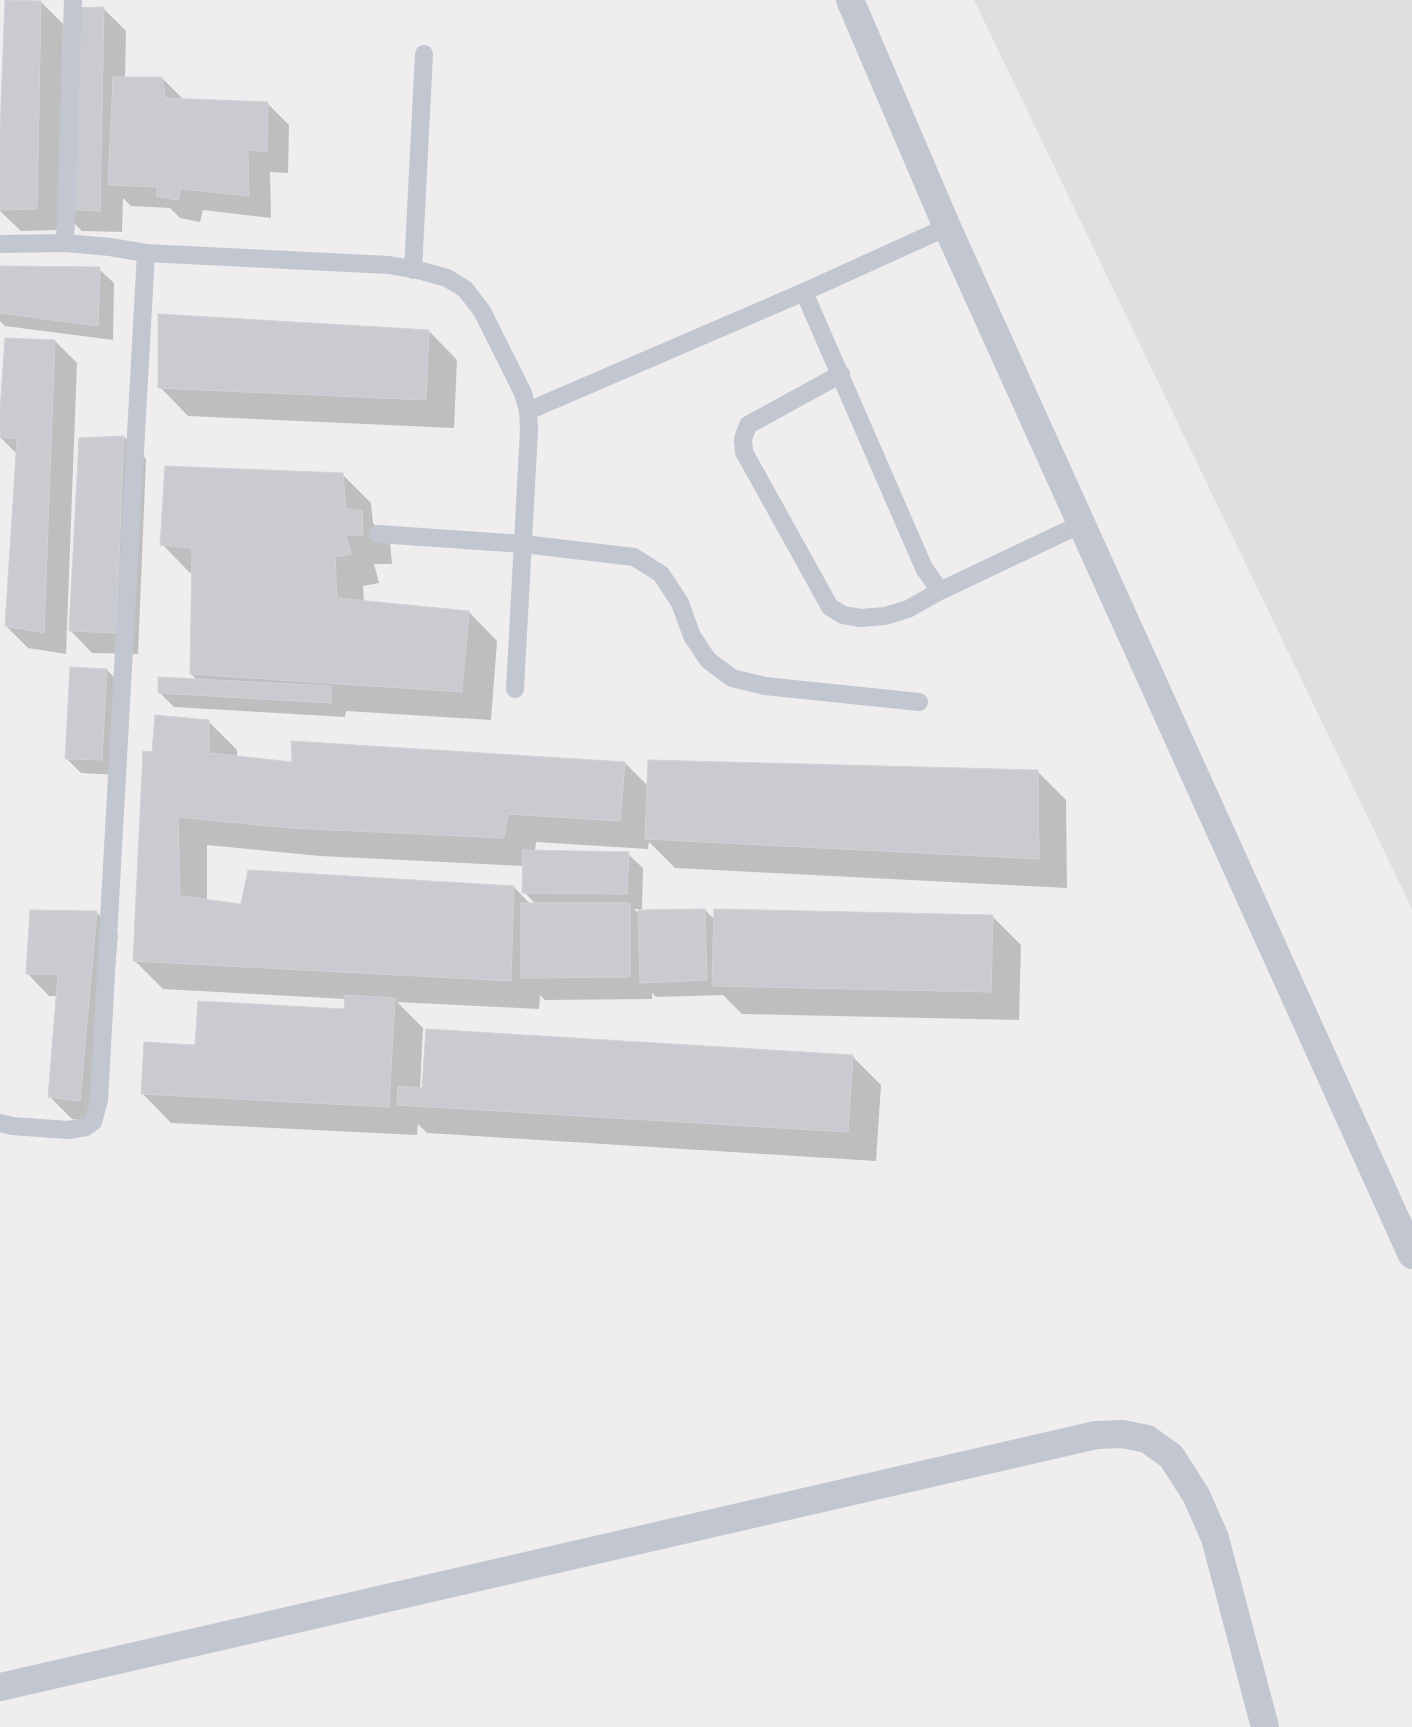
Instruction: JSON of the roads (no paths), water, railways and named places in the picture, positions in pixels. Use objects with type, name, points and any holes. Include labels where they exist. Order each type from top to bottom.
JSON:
[{"type":"street","points":[[850,0],[947,227],[1412,1255]]},
{"type":"street","points":[[0,1688],[1096,1435],[1123,1434],[1147,1439],[1171,1456],[1196,1495],[1215,1538],[1265,1727]]},
{"type":"lane","points":[[65,243],[73,0]]},
{"type":"lane","points":[[413,270],[424,54]]},
{"type":"lane","points":[[528,411],[804,292],[947,227]]},
{"type":"lane","points":[[0,244],[65,243],[110,247],[146,253],[389,266],[447,278],[465,289],[482,311],[523,393],[528,411],[529,430],[515,689]]},
{"type":"lane","points":[[0,1122],[12,1126],[68,1130],[86,1127],[93,1122],[99,1100],[146,253]]},
{"type":"lane","points":[[804,292],[924,568],[940,591]]},
{"type":"lane","points":[[840,374],[748,425],[743,439],[744,452],[830,607],[843,615],[861,618],[885,616],[908,609],[940,591],[1081,524]]},
{"type":"lane","points":[[378,534],[523,544],[634,557],[662,574],[680,602],[692,636],[708,660],[732,678],[765,686],[919,702]]}]
